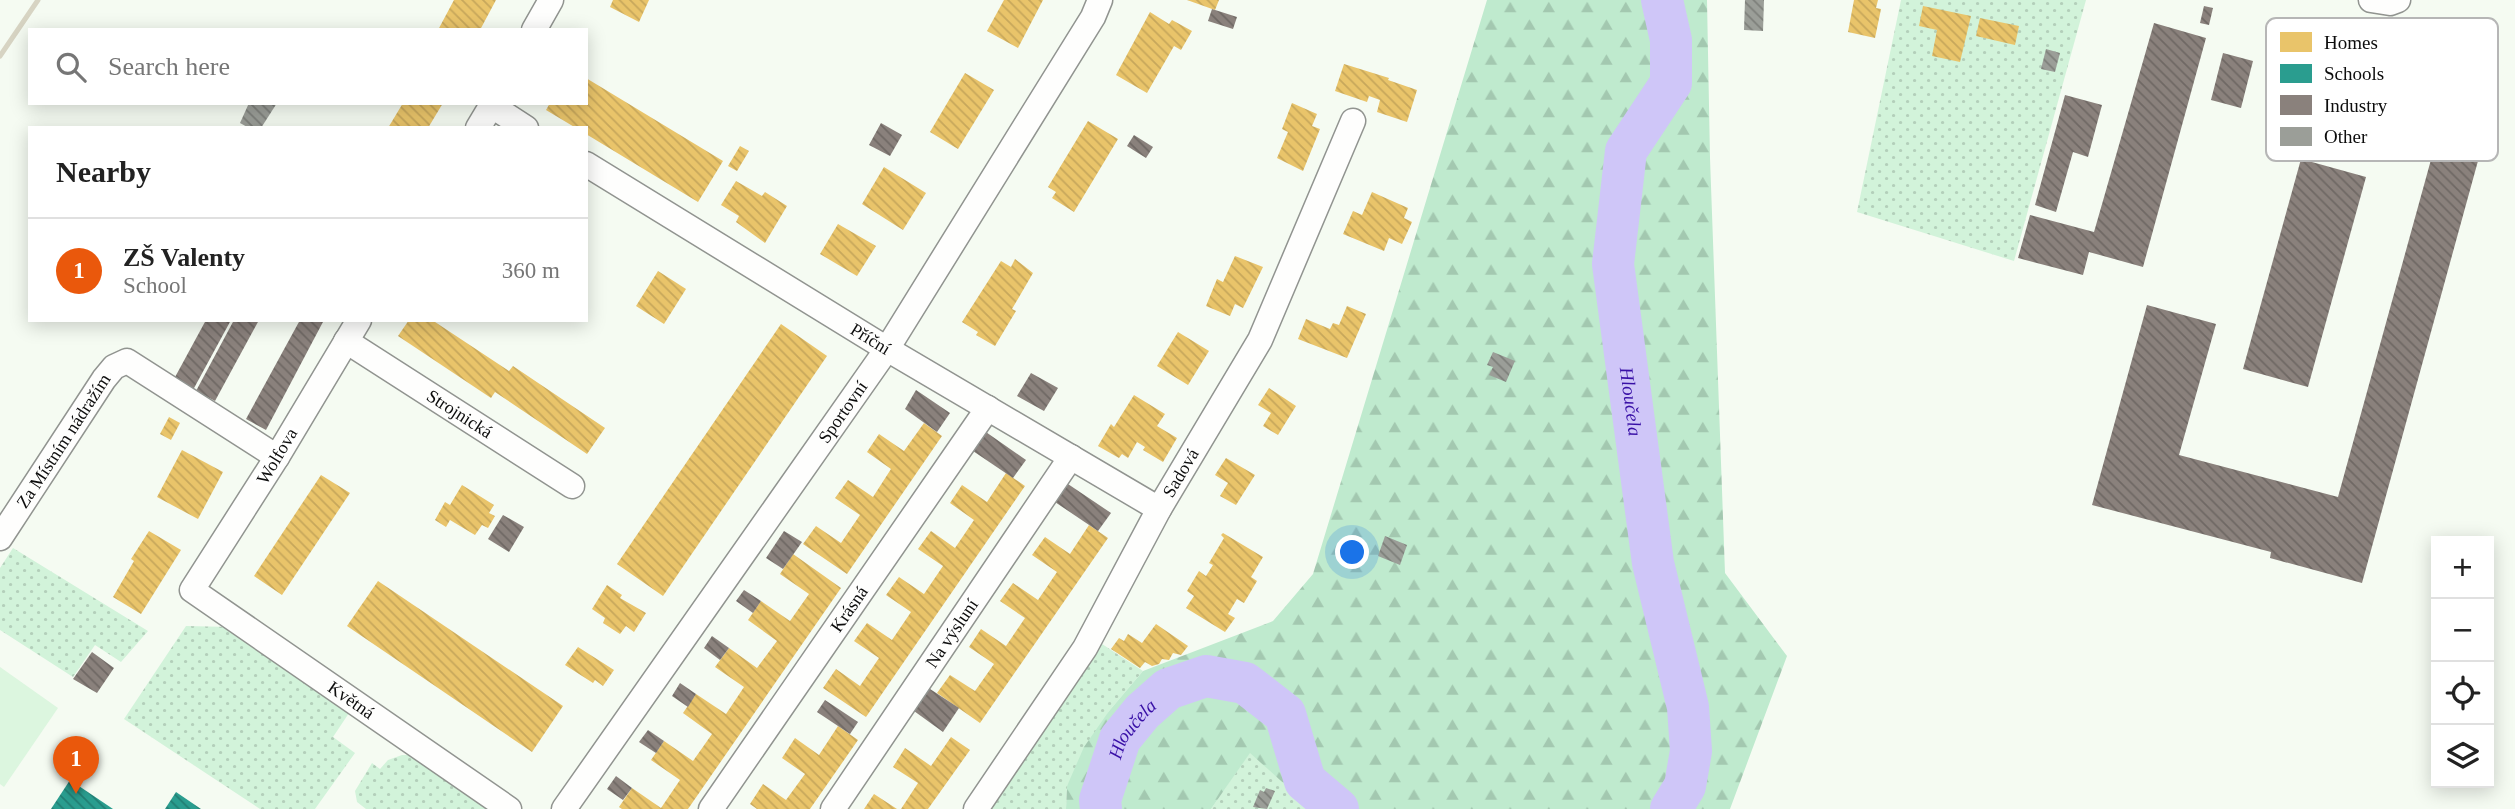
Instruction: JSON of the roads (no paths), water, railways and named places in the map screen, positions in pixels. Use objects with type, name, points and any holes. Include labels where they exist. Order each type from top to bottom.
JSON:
[{"type":"street","points":[[535,28],[551,0]]},
{"type":"street","name":"Sportovní","points":[[564,809],[887,349],[1093,17],[1100,0]]},
{"type":"street","points":[[2371,0],[2398,0]]},
{"type":"street","points":[[479,126],[492,105],[523,126]]},
{"type":"street","name":"Sadová","points":[[976,809],[1085,648],[1159,509],[1260,340],[1353,121]]},
{"type":"street","name":"Příční","points":[[588,165],[887,349],[1159,509]]},
{"type":"street","name":"Wolfova","points":[[192,590],[277,457],[358,322]]},
{"type":"street","name":"Strojnická","points":[[346,341],[572,486]]},
{"type":"street","name":"Za Místním nádražím","points":[[0,538],[103,379],[120,363],[127,361],[277,457]]},
{"type":"street","name":"Krásná","points":[[711,809],[988,408]]},
{"type":"street","name":"Na výsluní","points":[[833,809],[1071,457]]},
{"type":"street","name":"Květná","points":[[192,590],[509,809]]},
{"type":"waterway","name":"Hloučela","points":[[1662,0],[1671,40],[1671,83],[1626,151],[1613,264],[1653,563],[1688,707],[1691,751],[1685,786],[1671,809]]},
{"type":"waterway","name":"Hloučela","points":[[1101,809],[1100,800],[1120,739],[1142,712],[1168,689],[1206,676],[1245,683],[1285,714],[1305,781],[1338,809]]},
{"type":"railway","points":[[0,56],[38,0]]},
{"type":"place","name":"ZŠ Valenty","points":[[76,794]]}]
